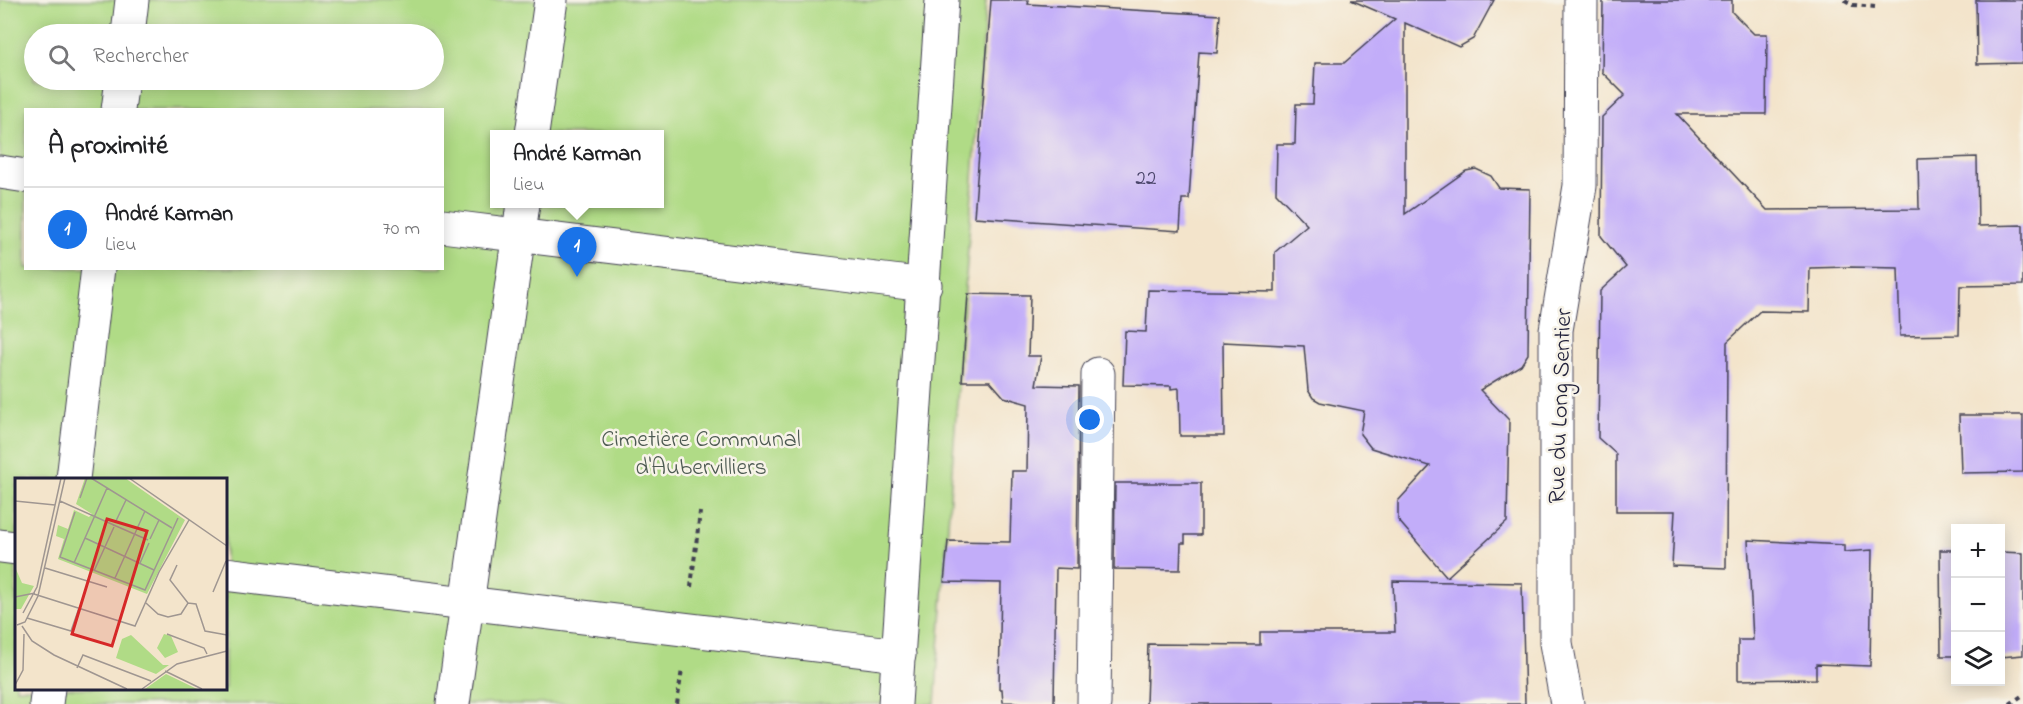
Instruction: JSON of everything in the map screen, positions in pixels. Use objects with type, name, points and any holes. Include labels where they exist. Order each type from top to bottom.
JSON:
[{"type":"street","points":[[129,24],[132,0]]},
{"type":"street","points":[[533,130],[551,0]]},
{"type":"street","points":[[895,704],[925,285],[942,0]]},
{"type":"street","name":"Rue du Long Sentier","points":[[1567,704],[1556,643],[1556,330],[1580,186],[1581,0]]},
{"type":"street","points":[[118,108],[121,90]]},
{"type":"street","points":[[0,172],[24,176]]},
{"type":"street","points":[[453,704],[522,208]]},
{"type":"street","points":[[444,226],[925,285]]},
{"type":"street","points":[[73,478],[98,270]]},
{"type":"street","points":[[1095,704],[1098,374]]},
{"type":"street","points":[[0,546],[15,548]]},
{"type":"street","points":[[226,574],[899,655]]},
{"type":"street","points":[[46,704],[48,689]]},
{"type":"path","points":[[1845,0],[1853,5],[1876,8]]},
{"type":"path","points":[[686,630],[700,512]]},
{"type":"path","points":[[2010,704],[2023,695]]},
{"type":"green space","name":"Cimetière Communal d'Aubervilliers","points":[[0,0],[986,0],[935,704],[0,704]]},
{"type":"building","points":[[991,0],[1029,0],[1028,4],[1220,15],[1217,53],[1199,52],[1189,199],[1182,199],[1180,231],[974,217]]},
{"type":"building","points":[[1351,0],[1494,0],[1473,39],[1459,47],[1405,23],[1405,214],[1466,171],[1476,169],[1491,176],[1499,188],[1530,189],[1528,354],[1521,365],[1480,390],[1509,420],[1507,522],[1447,577],[1398,520],[1398,501],[1430,466],[1371,448],[1360,434],[1364,411],[1320,402],[1313,398],[1308,390],[1304,346],[1223,342],[1224,436],[1180,436],[1179,388],[1123,385],[1125,331],[1146,332],[1148,290],[1275,292],[1275,252],[1307,225],[1276,193],[1277,144],[1295,144],[1296,104],[1313,104],[1315,63],[1344,63],[1395,19]]},
{"type":"building","points":[[1603,0],[1732,0],[1732,12],[1754,34],[1767,34],[1766,114],[1677,114],[1767,210],[1919,209],[1918,159],[1977,157],[1978,226],[2023,225],[2023,285],[1960,286],[1959,335],[1900,336],[1898,268],[1810,268],[1809,312],[1760,311],[1727,342],[1726,568],[1672,566],[1675,511],[1616,511],[1616,454],[1598,438],[1600,291],[1626,267],[1601,236],[1602,117],[1625,95],[1602,72]]},
{"type":"building","points":[[1976,0],[2023,0],[2023,63],[1977,64]]},
{"type":"building","points":[[968,294],[1030,295],[1028,356],[1041,356],[1036,385],[1079,386],[1077,569],[1056,568],[1054,704],[1003,702],[1002,689],[999,689],[1001,583],[944,582],[948,541],[1010,542],[1012,471],[1027,471],[1028,404],[1004,397],[990,381],[962,381]]},
{"type":"building","points":[[1959,415],[2023,415],[2023,472],[1961,473]]},
{"type":"building","points":[[1115,483],[1201,483],[1201,535],[1185,535],[1185,543],[1181,543],[1180,570],[1114,569]]},
{"type":"building","points":[[1748,540],[1844,545],[1844,552],[1872,550],[1870,666],[1816,664],[1816,679],[1738,680],[1738,640],[1753,640]]},
{"type":"building","points":[[1940,550],[1951,550],[1951,656],[1941,656]]},
{"type":"building","points":[[2005,552],[2023,553],[2023,655],[2005,657]]},
{"type":"building","points":[[1393,581],[1522,583],[1525,704],[1146,704],[1148,644],[1260,645],[1260,632],[1395,632]]},
{"type":"place","name":"André Karman","points":[[577,277]]}]
